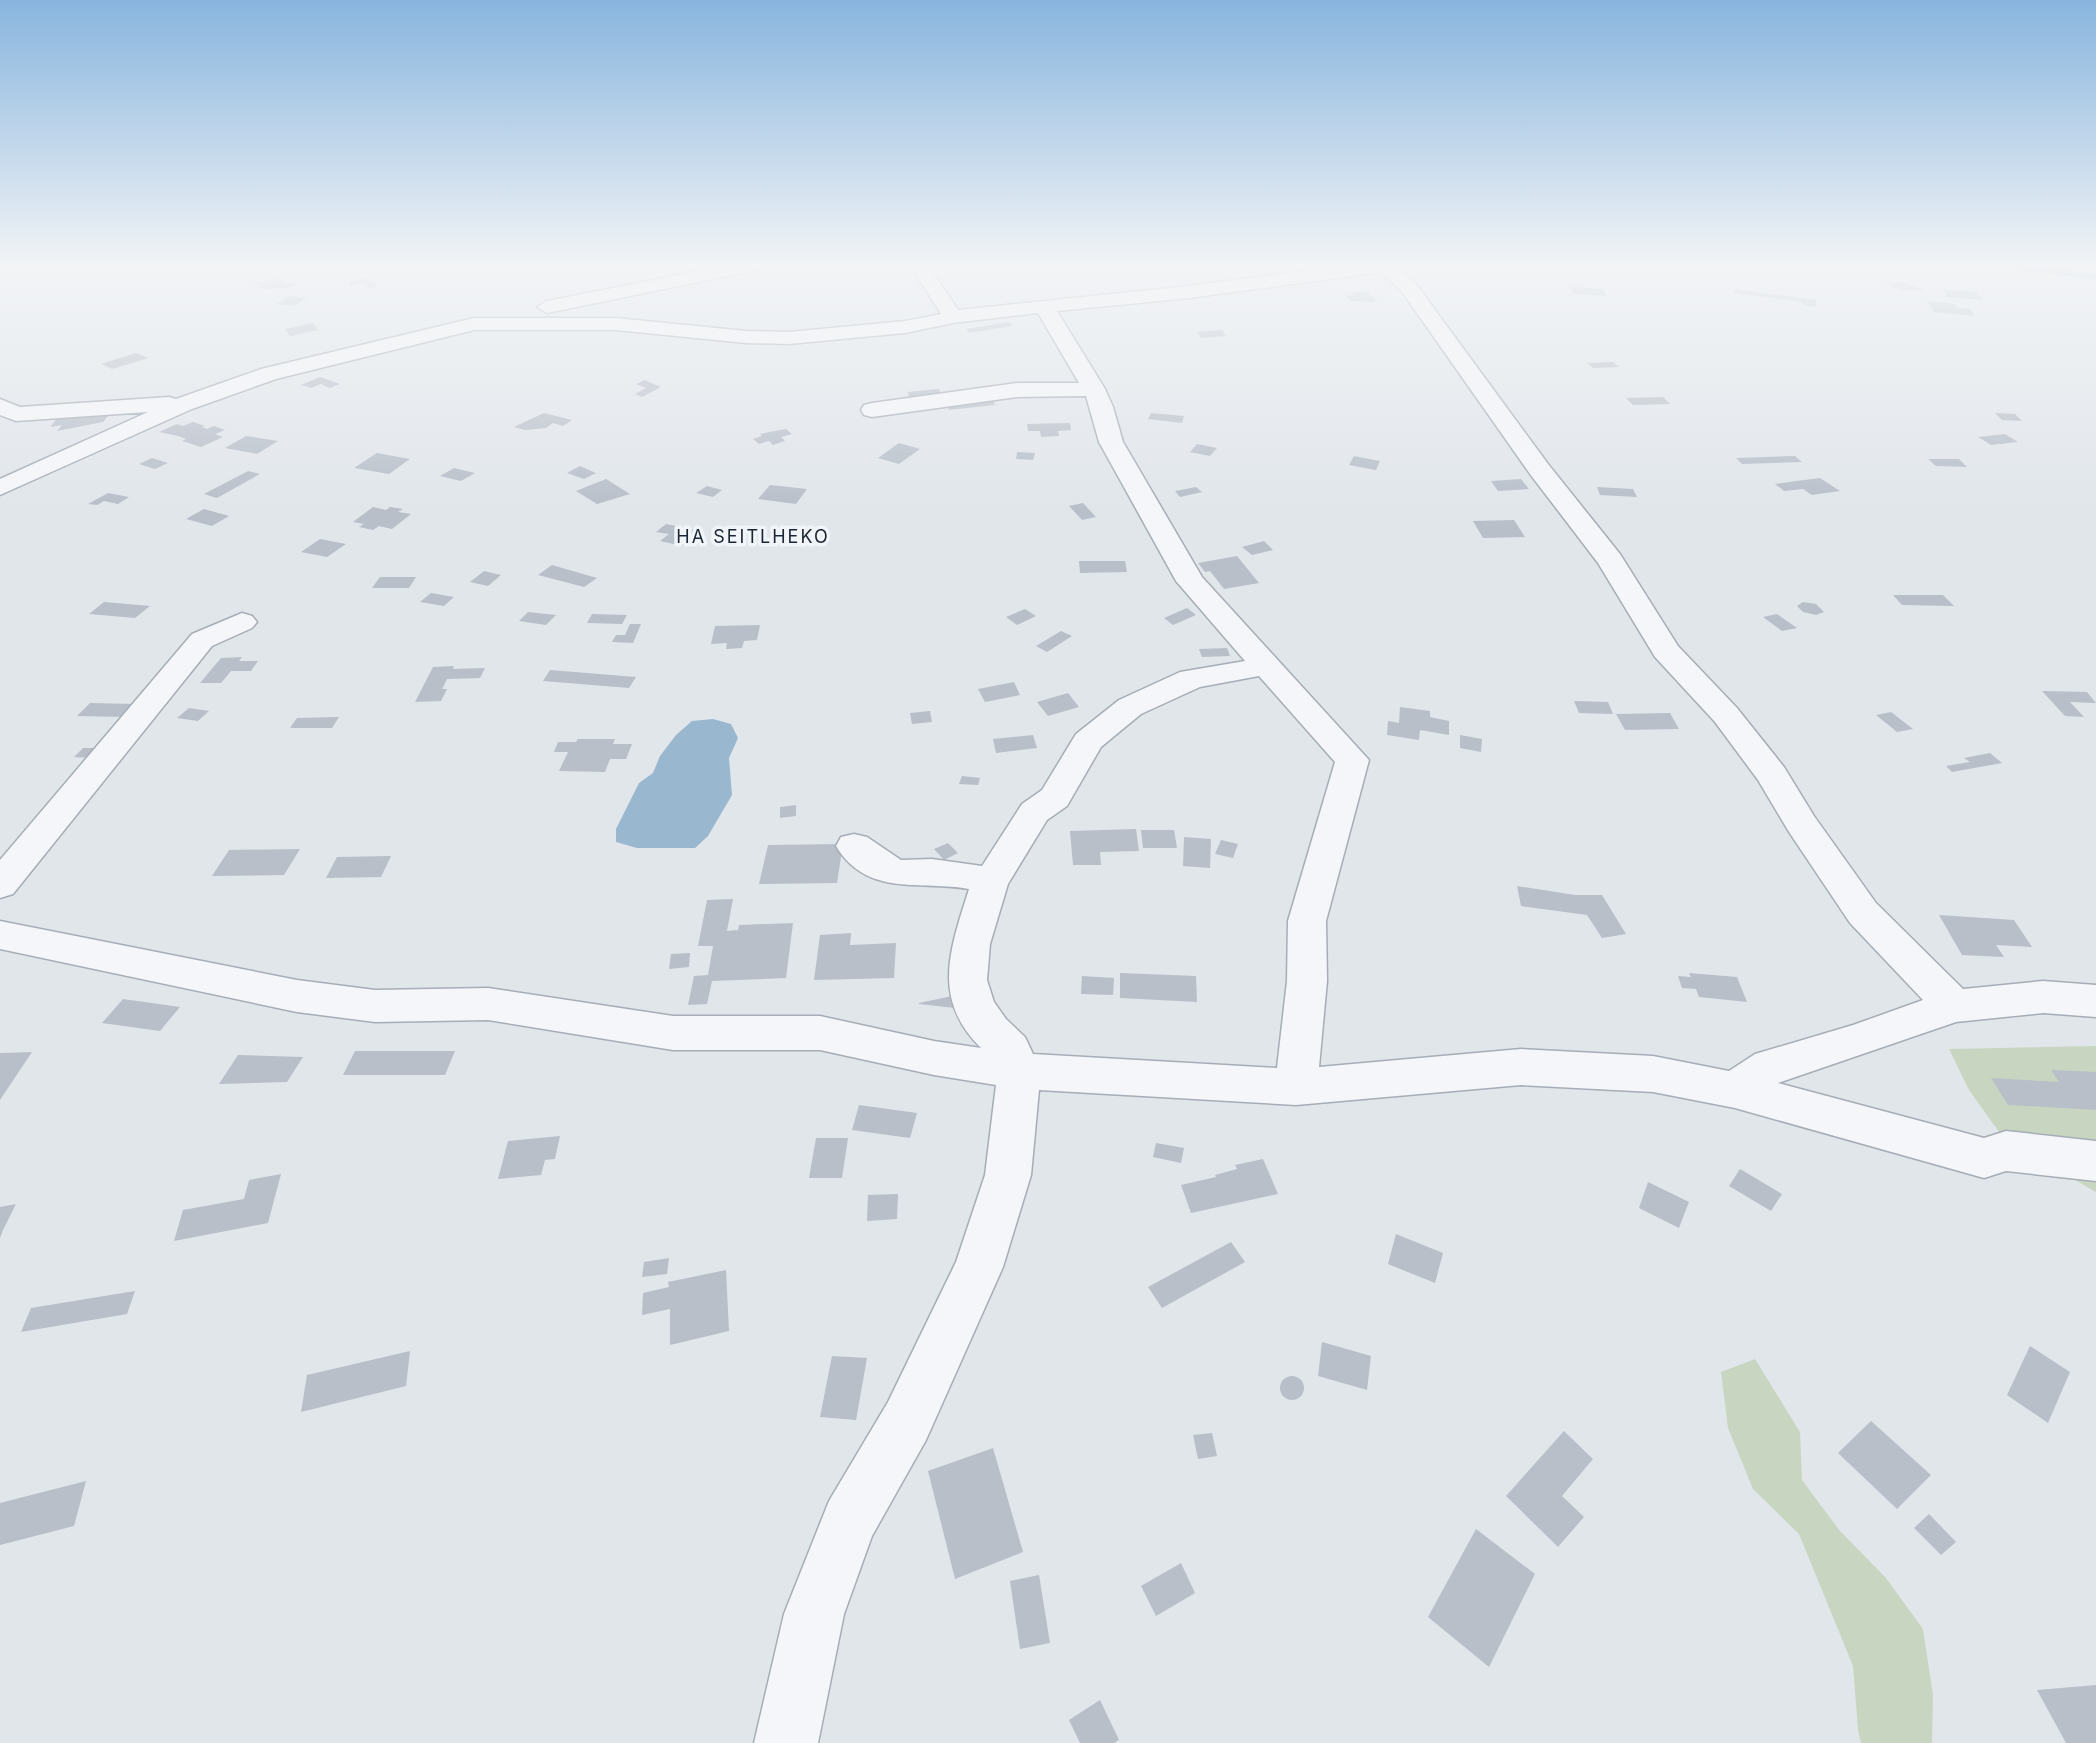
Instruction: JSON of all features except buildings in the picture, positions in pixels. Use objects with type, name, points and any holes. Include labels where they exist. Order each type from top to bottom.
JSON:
[{"type":"street","points":[[0,488],[184,404],[269,374],[382,346]]},
{"type":"street","points":[[1068,346],[1094,389],[1102,407],[1111,442],[1190,582],[1352,760],[1307,920],[1307,981],[1296,1087]]},
{"type":"street","points":[[1451,346],[1539,469],[1610,561],[1666,651],[1726,715],[1772,775],[1801,824],[1863,913],[1954,1006]]},
{"type":"street","points":[[872,410],[1017,390],[1094,389]]},
{"type":"street","points":[[0,406],[16,414],[160,403],[184,404]]},
{"type":"street","points":[[0,885],[201,640],[242,622]]},
{"type":"street","points":[[786,1743],[814,1614],[849,1521],[907,1421],[979,1267],[1008,1175],[1019,1071],[1010,1049],[991,1031],[975,1007],[967,980],[971,943],[990,881],[1034,812],[1055,799],[1088,741],[1130,707],[1191,679],[1267,666]]},
{"type":"street","points":[[854,846],[876,863],[896,873],[932,872],[966,875],[990,881]]},
{"type":"street","points":[[0,935],[323,999],[375,1006],[488,1004],[673,1033],[820,1033],[934,1058],[1019,1071],[1296,1087],[1521,1067],[1653,1074],[1735,1090],[1984,1158],[2006,1151],[2096,1161]]},
{"type":"street","points":[[1735,1090],[1770,1066],[1857,1041],[1954,1006],[2035,998],[2081,998],[2096,1001]]},
{"type":"green space","points":[[2096,1046],[2096,1192],[2004,1139],[1969,1090],[1949,1049]]},
{"type":"green space","points":[[1755,1359],[1800,1432],[1802,1480],[1840,1531],[1886,1578],[1923,1629],[1933,1695],[1932,1743],[1861,1743],[1853,1666],[1799,1534],[1753,1489],[1728,1428],[1721,1372]]},
{"type":"water","points":[[713,719],[731,724],[738,738],[729,758],[732,795],[708,836],[695,848],[637,848],[616,842],[616,829],[639,783],[653,773],[660,756],[676,735],[692,721]]},
{"type":"district","name":"HA SEITLHEKO","points":[[753,536]]}]
